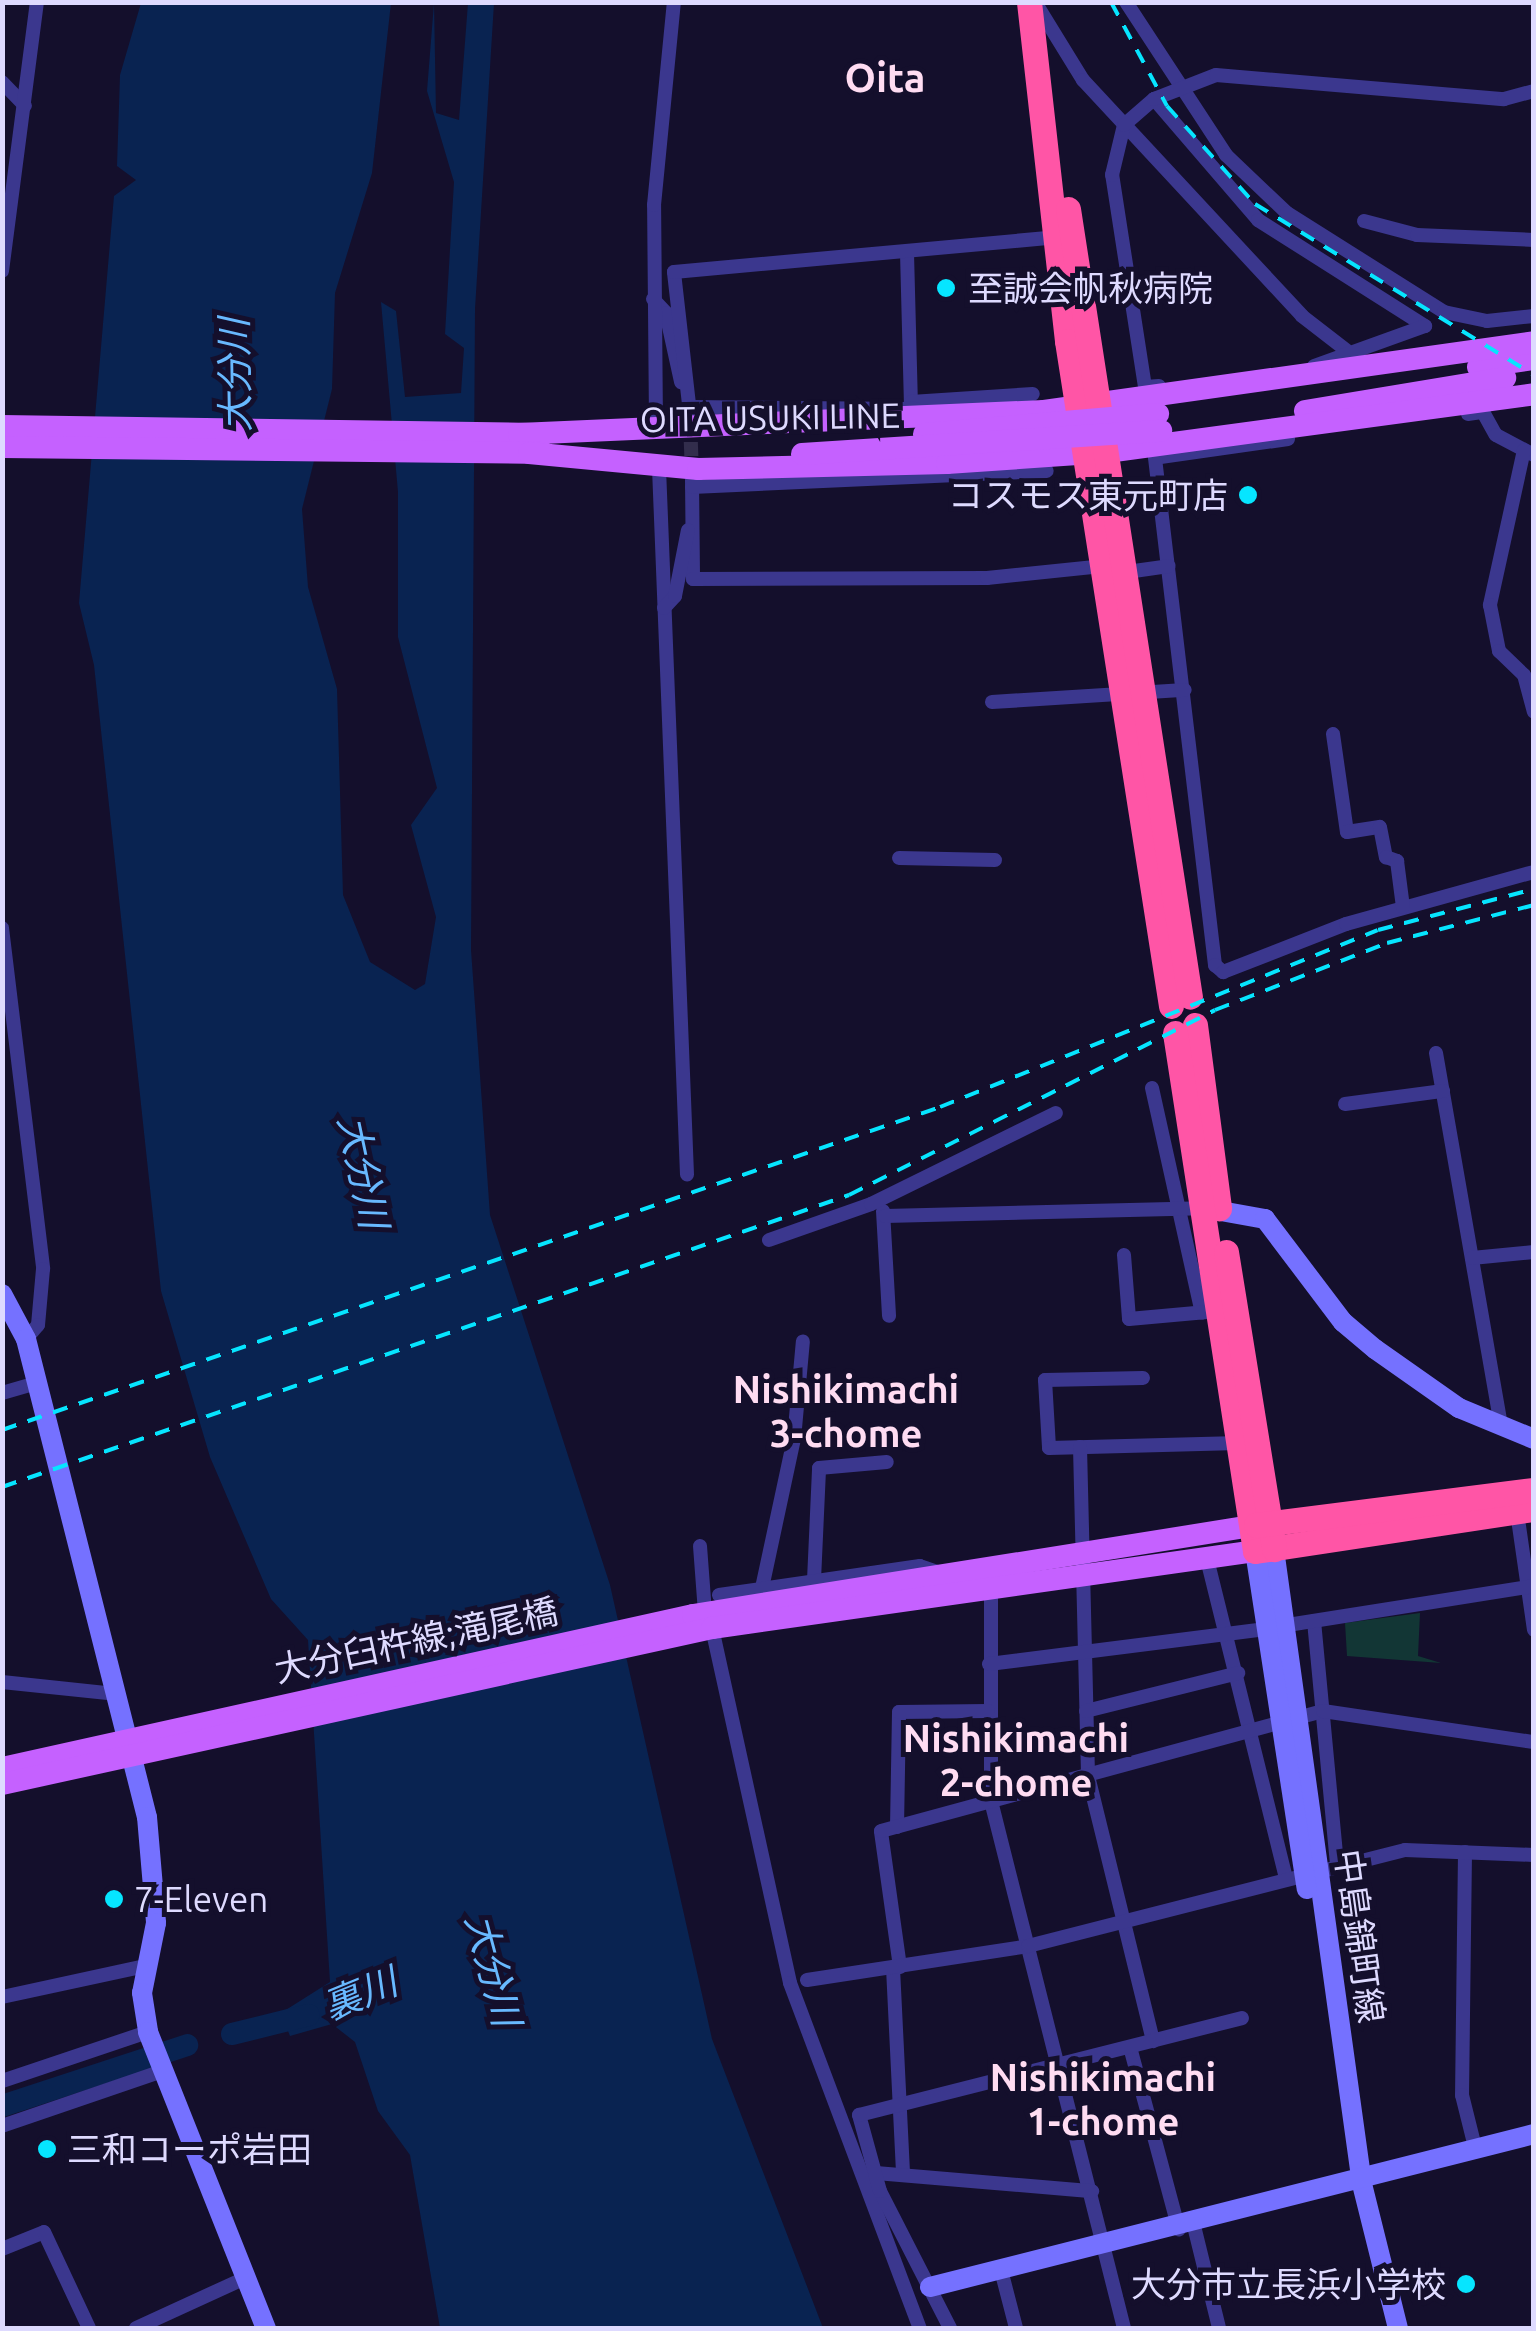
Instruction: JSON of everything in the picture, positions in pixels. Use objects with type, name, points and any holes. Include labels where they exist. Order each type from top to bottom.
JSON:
[{"type":"highway","points":[[1032,2],[1055,237],[1089,407]]},
{"type":"highway","points":[[1032,2],[1180,1001]]},
{"type":"highway","points":[[1185,1029],[1210,1312],[1263,1537]]},
{"type":"highway","points":[[1200,1208],[1263,1537]]},
{"type":"highway","points":[[1263,1537],[1534,1490]]},
{"type":"highway","points":[[1263,1537],[1525,1510]]},
{"type":"main road","points":[[524,444],[651,446],[918,411],[1089,407],[1534,342]]},
{"type":"main road","name":"OITA USUKI LINE","points":[[1159,423],[1534,360]]},
{"type":"main road","name":"OITA USUKI LINE","points":[[651,446],[801,446],[1159,423],[1534,375]]},
{"type":"main road","points":[[6,437],[651,446],[946,471],[1413,416],[1534,394]]},
{"type":"main road","points":[[705,1617],[946,1575],[1207,1558],[1263,1537]]},
{"type":"main road","points":[[705,1617],[991,1589],[1086,1565],[1263,1537]]},
{"type":"main road","name":"大分臼杵線;滝尾橋","points":[[129,1748],[705,1617]]},
{"type":"main road","points":[[2,1768],[129,1748]]},
{"type":"main road","points":[[2,1784],[129,1748]]},
{"type":"street","points":[[2,271],[37,2]]},
{"type":"street","points":[[674,2],[653,300],[651,446],[664,608],[687,1174]]},
{"type":"street","points":[[1032,2],[1063,56],[1124,125],[1302,316],[1346,350]]},
{"type":"street","points":[[1126,2],[1226,155],[1287,213],[1365,266],[1444,312],[1487,321],[1534,316]]},
{"type":"street","points":[[1154,99],[1258,220],[1425,326],[1294,370],[1145,387],[1112,175],[1124,125],[1154,99],[1176,83],[1216,75],[1522,100],[1534,91]]},
{"type":"street","points":[[2,82],[25,106]]},
{"type":"street","points":[[1364,221],[1417,235],[1534,240]]},
{"type":"street","points":[[690,407],[674,272],[1055,237]]},
{"type":"street","points":[[907,252],[918,411]]},
{"type":"street","points":[[653,300],[666,313],[690,407]]},
{"type":"street","points":[[690,407],[918,411],[1032,394]]},
{"type":"street","points":[[1534,712],[1524,676],[1499,652],[1490,605],[1529,452],[1496,434],[1483,412],[1413,416],[1156,458],[1215,965],[1223,972],[1403,907],[1534,872]]},
{"type":"street","points":[[1047,472],[946,471],[692,483],[693,579],[987,578],[1169,566]]},
{"type":"street","points":[[664,608],[675,596],[694,517]]},
{"type":"street","points":[[992,702],[1184,690]]},
{"type":"street","points":[[1333,734],[1347,832],[1380,827],[1386,858],[1398,860],[1403,907]]},
{"type":"street","points":[[899,858],[996,860]]},
{"type":"street","points":[[2,928],[43,1269],[38,1325],[26,1340]]},
{"type":"street","points":[[1436,1054],[1501,1426]]},
{"type":"street","points":[[1152,1088],[1200,1208]]},
{"type":"street","points":[[1345,1104],[1443,1091]]},
{"type":"street","points":[[769,1240],[878,1201],[1056,1113]]},
{"type":"street","points":[[878,1201],[885,1216],[890,1316]]},
{"type":"street","points":[[885,1216],[1200,1208],[1265,1220],[1343,1322],[1428,1389],[1534,1439]]},
{"type":"street","points":[[1472,1258],[1534,1252]]},
{"type":"street","points":[[1124,1255],[1129,1319],[1210,1312]]},
{"type":"street","points":[[2,1294],[26,1340],[129,1748],[156,1923],[145,1966],[156,2054],[266,2328]]},
{"type":"street","points":[[762,1588],[794,1439],[803,1341]]},
{"type":"street","points":[[1143,1378],[1045,1380],[1049,1448],[1239,1443]]},
{"type":"street","points":[[2,1393],[37,1383]]},
{"type":"street","points":[[1080,1447],[1089,1652],[1088,1776],[1153,2041]]},
{"type":"street","points":[[814,1580],[819,1468],[886,1462]]},
{"type":"street","points":[[1525,1510],[1534,1630]]},
{"type":"street","name":"中島錦町線","points":[[1263,1537],[1293,1720],[1356,2186],[1387,2328]]},
{"type":"street","points":[[700,1546],[705,1617],[790,1983],[920,2328]]},
{"type":"street","points":[[1207,1558],[1253,1730],[1312,1872]]},
{"type":"street","points":[[705,1617],[762,1588],[920,1566],[946,1575]]},
{"type":"street","points":[[1294,1624],[1530,1586]]},
{"type":"street","points":[[991,1589],[991,1802],[1124,2328]]},
{"type":"street","points":[[1312,1872],[1323,1711],[1314,1621]]},
{"type":"street","points":[[989,1664],[1258,1630]]},
{"type":"street","points":[[1086,1711],[1238,1673]]},
{"type":"street","points":[[2,1682],[118,1694]]},
{"type":"street","points":[[897,1827],[899,1712],[988,1711]]},
{"type":"street","points":[[903,2170],[896,1967],[881,1831],[1323,1711],[1534,1742]]},
{"type":"street","points":[[807,1980],[1028,1946],[1405,1850],[1534,1855]]},
{"type":"street","points":[[1465,1852],[1462,2096],[1476,2150]]},
{"type":"street","points":[[2,1997],[145,1966]]},
{"type":"street","points":[[950,2328],[876,2173],[859,2114],[1242,2018]]},
{"type":"street","points":[[1130,2047],[1220,2328]]},
{"type":"street","points":[[2,2082],[156,2054]]},
{"type":"street","points":[[2,2126],[156,2054]]},
{"type":"street","points":[[930,2287],[1356,2186],[1534,2134]]},
{"type":"street","points":[[876,2173],[903,2170],[1092,2191]]},
{"type":"street","name":"中島錦町線","points":[[1356,2186],[1398,2328]]},
{"type":"street","points":[[2,2248],[44,2232],[88,2328]]},
{"type":"street","points":[[1002,2270],[1016,2328]]},
{"type":"street","points":[[136,2328],[245,2278]]},
{"type":"green space","points":[[1420,1613],[1418,1656],[1441,1663],[1347,1656],[1345,1623]]},
{"type":"water","name":"大分川","points":[[141,3],[391,3],[372,173],[335,293],[332,389],[302,509],[308,587],[337,689],[343,895],[370,962],[415,990],[425,984],[436,917],[411,825],[437,788],[398,637],[398,492],[381,302],[396,311],[405,397],[461,393],[464,348],[445,334],[454,182],[427,91],[434,3],[436,113],[459,120],[468,3],[494,3],[475,309],[471,950],[490,1215],[610,1585],[712,2039],[823,2328],[440,2328],[410,2155],[378,2111],[355,2042],[332,2024],[290,2036],[281,2013],[330,1982],[308,1640],[271,1599],[210,1457],[161,1291],[94,665],[79,603],[114,196],[136,180],[117,166],[120,75]]},
{"type":"waterway","name":"裏川","points":[[232,2034],[309,2015]]},
{"type":"waterway","name":"裏川","points":[[2,2106],[187,2045]]},
{"type":"tunnel","points":[[690,421],[692,474]]},
{"type":"railway","points":[[1111,2],[1167,106],[1255,204],[1534,375]]},
{"type":"railway","points":[[2,1430],[940,1107],[1378,930],[1534,889]]},
{"type":"railway","points":[[2,1487],[849,1195],[1215,1010],[1387,943],[1534,905]]},
{"type":"place","name":"至誠会帆秋病院","points":[[946,288]]},
{"type":"place","name":"コスモス東元町店","points":[[1248,495]]},
{"type":"place","name":"7-Eleven","points":[[114,1899]]},
{"type":"place","name":"三和コーポ岩田","points":[[47,2149]]},
{"type":"place","name":"大分市立長浜小学校","points":[[1466,2284]]},
{"type":"district","name":"Oita","points":[[885,78]]},
{"type":"district","name":"Nishikimachi 3-chome","points":[[846,1412]]},
{"type":"district","name":"Nishikimachi 2-chome","points":[[1016,1761]]},
{"type":"district","name":"Nishikimachi 1-chome","points":[[1103,2100]]}]
